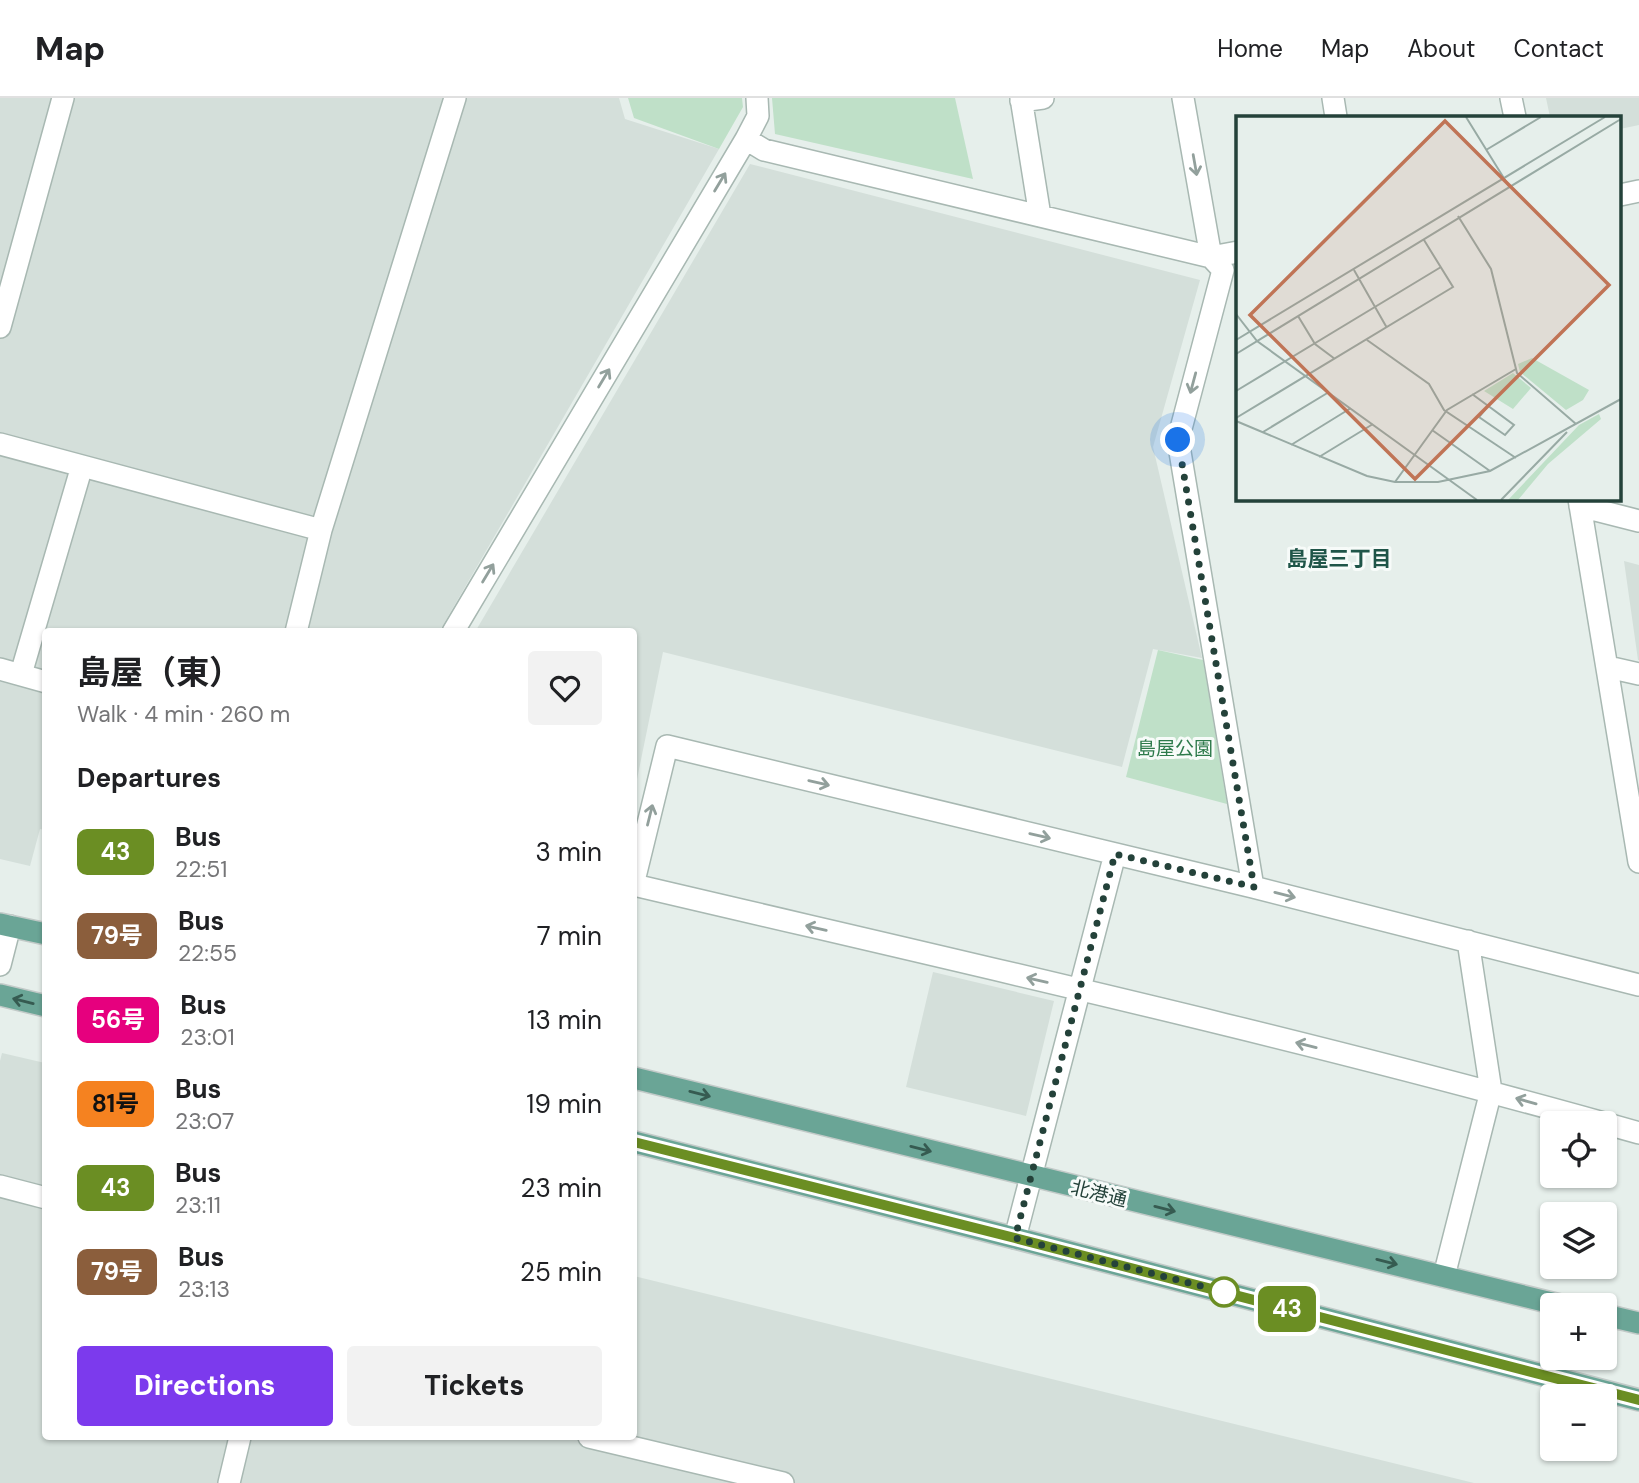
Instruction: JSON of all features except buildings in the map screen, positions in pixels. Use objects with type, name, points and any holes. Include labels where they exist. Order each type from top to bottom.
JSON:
[{"type":"main road","points":[[5,925],[42,933]]},
{"type":"main road","points":[[0,995],[42,1005]]},
{"type":"main road","name":"北港通","points":[[637,1079],[1540,1300]]},
{"type":"main road","points":[[637,1143],[1639,1400]]},
{"type":"main road","points":[[1617,1318],[1639,1323]]},
{"type":"street","points":[[0,327],[63,98]]},
{"type":"street","points":[[297,628],[321,530],[455,98]]},
{"type":"street","points":[[455,628],[746,139],[758,116],[757,98]]},
{"type":"street","points":[[1040,216],[1021,99],[1043,98]]},
{"type":"street","points":[[1183,98],[1210,257],[1223,270],[1178,440],[1254,887]]},
{"type":"street","points":[[1333,98],[1336,116]]},
{"type":"street","points":[[1511,98],[1515,116]]},
{"type":"street","points":[[746,139],[764,150],[1210,257],[1236,253]]},
{"type":"street","points":[[0,444],[321,530]]},
{"type":"street","points":[[21,674],[82,466]]},
{"type":"street","points":[[1639,521],[1580,502],[1637,829],[1639,862]]},
{"type":"street","points":[[1608,667],[1639,674]]},
{"type":"street","points":[[0,668],[42,681]]},
{"type":"street","points":[[637,871],[667,746],[1254,887],[1639,985]]},
{"type":"street","points":[[1015,1238],[1115,854]]},
{"type":"street","points":[[637,884],[1080,989],[1491,1091],[1639,1133]]},
{"type":"street","points":[[0,965],[5,925]]},
{"type":"street","points":[[1444,1276],[1491,1091],[1468,941]]},
{"type":"street","points":[[0,1186],[42,1197]]},
{"type":"street","points":[[229,1483],[239,1440]]},
{"type":"street","points":[[602,1440],[783,1483]]},
{"type":"shaded area","points":[[0,98],[619,98],[625,119],[719,149],[441,628],[42,628],[42,829],[30,866],[0,859]]},
{"type":"shaded area","points":[[1546,98],[1639,98],[1639,125],[1622,129],[1622,116],[1550,116]]},
{"type":"shaded area","points":[[750,164],[1200,280],[1153,447],[1202,658],[1153,649],[1122,767],[663,652],[637,779],[637,628],[477,628]]},
{"type":"shaded area","points":[[1624,561],[1639,565],[1639,660],[1638,660]]},
{"type":"shaded area","points":[[933,972],[1054,1001],[1026,1116],[906,1087]]},
{"type":"shaded area","points":[[2,1053],[42,1062],[42,1440],[637,1440],[637,1277],[1474,1483],[0,1483]]},
{"type":"green space","points":[[628,98],[742,98],[743,107],[719,149],[634,118]]},
{"type":"green space","points":[[772,98],[955,98],[973,179],[775,134]]},
{"type":"green space","name":"島屋公園","points":[[1158,650],[1203,660],[1227,804],[1126,777]]},
{"type":"bus line","name":"43","points":[[637,1143],[1639,1400]]},
{"type":"district","name":"島屋三丁目","points":[[1339,559]]},
{"type":"route","points":[[1178,440],[1254,887],[1115,854],[1015,1238],[1224,1292]]}]
